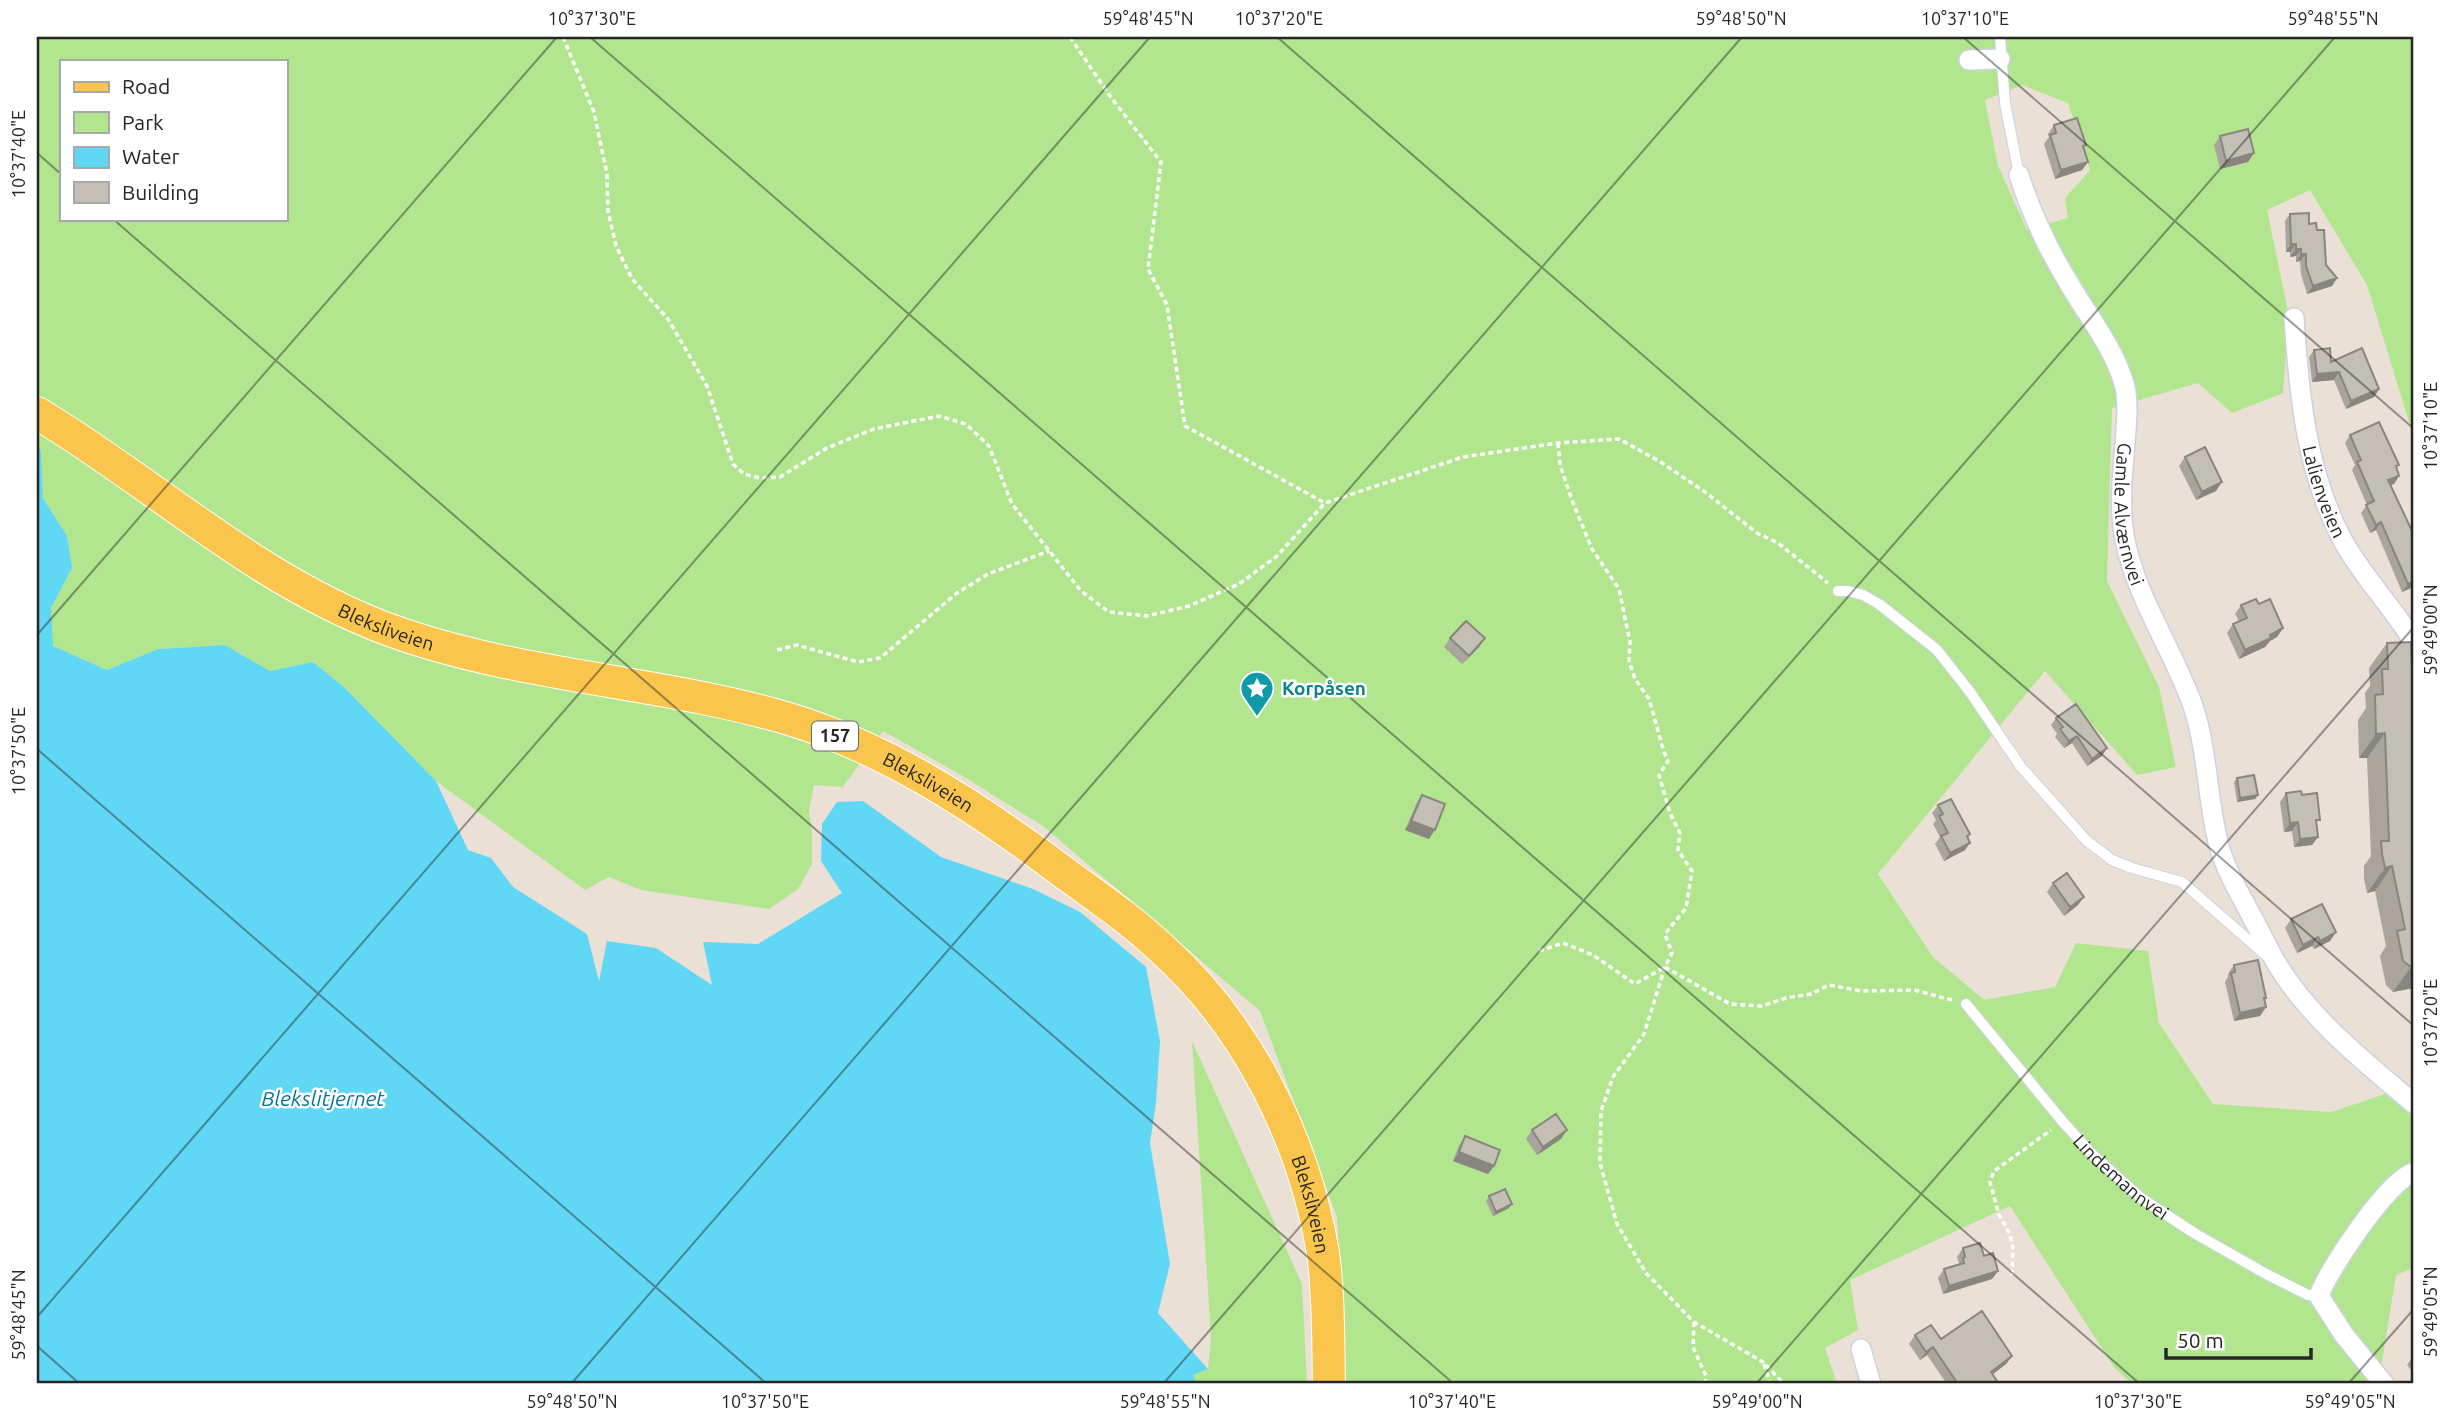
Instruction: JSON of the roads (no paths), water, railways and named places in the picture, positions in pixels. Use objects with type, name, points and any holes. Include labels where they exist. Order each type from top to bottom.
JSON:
[{"type":"main road","name":"Bleksliveien","points":[[37,413],[117,465],[255,563],[337,608],[387,629],[461,652],[539,670],[748,708],[819,729],[908,769],[964,802],[1114,910],[1160,947],[1214,1004],[1252,1058],[1283,1120],[1302,1173],[1322,1253],[1328,1315],[1329,1384]]},
{"type":"street","points":[[1969,60],[2000,59]]},
{"type":"street","name":"Gamle Alværnvei","points":[[2019,175],[2059,267],[2110,350],[2125,387],[2127,414],[2122,472],[2122,522],[2130,561],[2155,625],[2179,671],[2194,710],[2204,754],[2211,811],[2226,867],[2278,965],[2343,1043],[2413,1103]]},
{"type":"street","name":"Lalienveien","points":[[2294,318],[2301,409],[2330,513],[2343,541],[2364,574],[2413,641]]},
{"type":"street","points":[[2384,1384],[2344,1335],[2319,1296],[2323,1284],[2352,1239],[2400,1179],[2413,1174]]},
{"type":"street","points":[[1861,1349],[1871,1384]]},
{"type":"lane","name":"Gamle Alværnvei","points":[[2000,37],[2005,103],[2019,175]]},
{"type":"lane","name":"Gamle Alværnvei","points":[[1838,591],[1847,591],[1879,604],[1937,650],[1970,692],[2021,767],[2087,841],[2112,860],[2182,881],[2278,965]]},
{"type":"lane","name":"Lindemannvei","points":[[1966,1004],[2063,1122],[2093,1155],[2141,1198],[2194,1233],[2268,1275],[2308,1295],[2319,1296]]},
{"type":"water","name":"Blekslitjernet","points":[[37,442],[41,452],[43,498],[67,536],[72,568],[51,608],[53,646],[107,670],[158,649],[225,645],[270,671],[313,662],[344,687],[436,781],[468,850],[491,858],[513,887],[587,934],[599,981],[607,941],[656,948],[712,985],[703,942],[758,944],[842,893],[821,861],[822,824],[837,802],[863,801],[941,857],[1033,889],[1080,912],[1146,967],[1160,1041],[1150,1143],[1170,1264],[1158,1313],[1208,1369],[1193,1375],[1197,1384],[37,1384]]},
{"type":"place","name":"Korpåsen","points":[[1257,718]]}]
